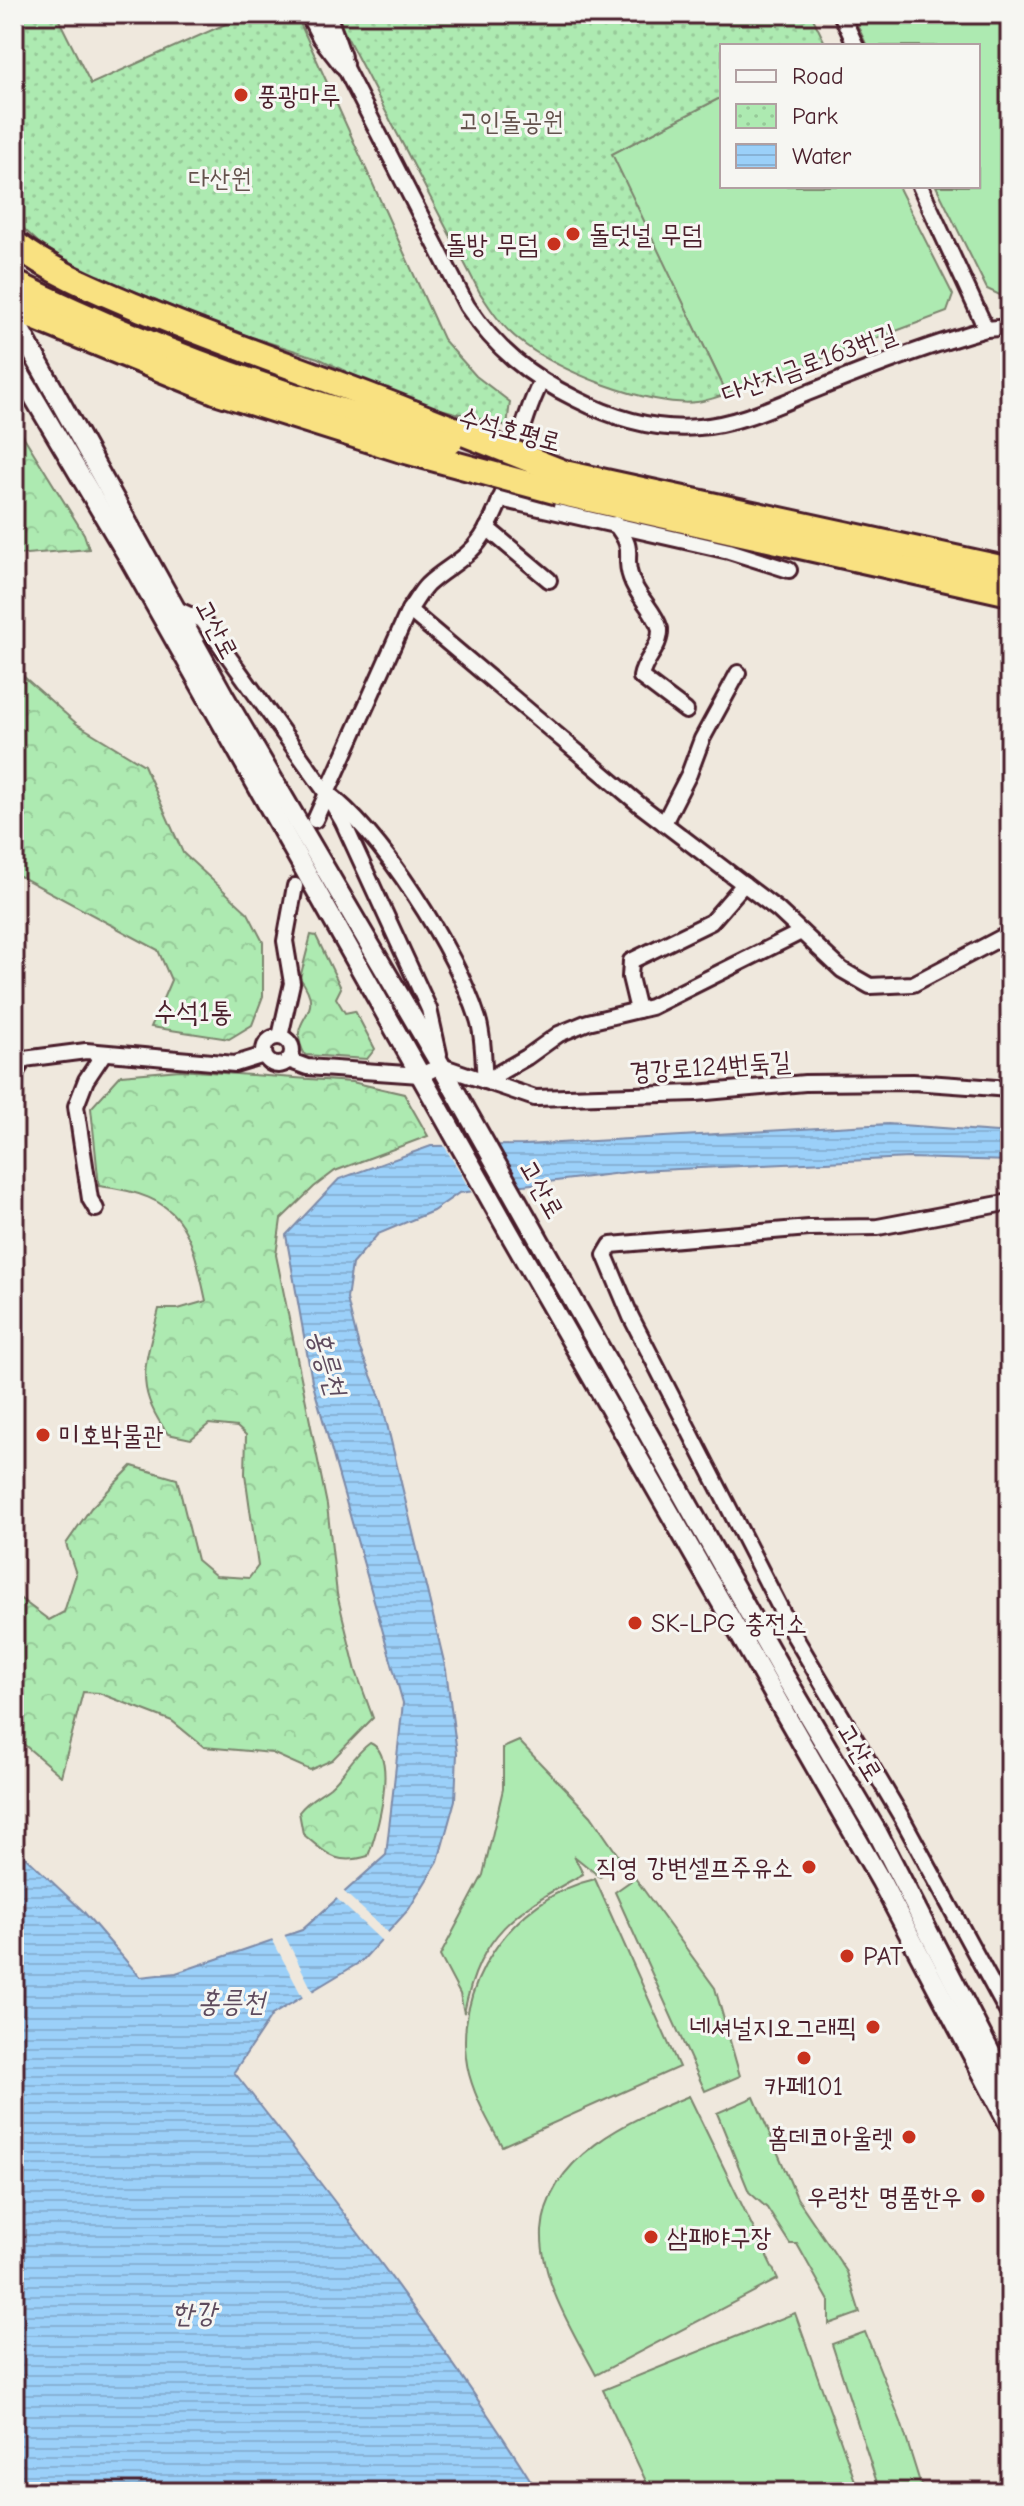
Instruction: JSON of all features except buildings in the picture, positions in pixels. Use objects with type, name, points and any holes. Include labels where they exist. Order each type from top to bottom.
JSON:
[{"type":"highway","points":[[14,243],[48,266],[92,288],[202,334],[317,374],[408,431],[561,482]]},
{"type":"highway","name":"수석호평로","points":[[19,305],[58,329],[215,391],[408,431]]},
{"type":"highway","name":"수석호평로","points":[[19,305],[122,334],[222,373],[561,482],[1010,593]]},
{"type":"highway","name":"수석호평로","points":[[561,482],[1010,570]]},
{"type":"street","name":"다산지금로163번길","points":[[310,14],[322,37],[343,64],[467,306],[488,338],[541,382],[602,412],[648,426],[698,427],[740,419],[938,343],[986,329],[1010,327]]},
{"type":"street","name":"다산지금로163번길","points":[[326,14],[335,32],[343,64]]},
{"type":"street","points":[[841,14],[855,44]]},
{"type":"street","points":[[921,188],[986,329]]},
{"type":"street","name":"고산로","points":[[19,305],[225,698],[469,1114],[784,1675],[877,1832],[1010,2091]]},
{"type":"street","name":"고산로","points":[[14,364],[126,553],[510,1234],[903,1920],[1010,2126]]},
{"type":"street","points":[[315,820],[325,791],[409,610],[427,585],[462,562],[487,528],[500,499],[528,408],[541,382]]},
{"type":"street","points":[[500,499],[750,556],[789,570]]},
{"type":"street","points":[[615,524],[630,545],[629,576],[657,620],[661,633],[641,677],[686,711]]},
{"type":"street","points":[[487,528],[549,580]]},
{"type":"street","points":[[179,610],[203,621],[325,791],[429,1009],[441,1066],[420,1075],[307,1067],[288,1060],[273,1064],[264,1055]]},
{"type":"street","points":[[409,610],[664,823],[744,884],[842,970],[870,986],[913,984],[1010,933]]},
{"type":"street","points":[[664,823],[689,774],[706,730],[738,673]]},
{"type":"street","points":[[325,791],[345,806],[431,917],[478,1021],[485,1081],[559,1034],[588,1022],[651,1007],[801,932]]},
{"type":"street","points":[[638,1010],[630,977],[631,961],[711,922],[744,884]]},
{"type":"street","points":[[280,1037],[292,983],[285,941],[295,886]]},
{"type":"street","points":[[280,1037],[290,1045],[288,1060]]},
{"type":"street","points":[[264,1055],[267,1042],[280,1037]]},
{"type":"street","points":[[14,1075],[19,1059],[104,1053],[235,1064],[264,1055]]},
{"type":"street","points":[[96,1209],[90,1199],[76,1106],[86,1080],[104,1053]]},
{"type":"street","name":"경강로124번둑길","points":[[441,1066],[535,1098],[696,1093],[805,1083],[913,1082],[1010,1089]]},
{"type":"street","points":[[1010,1202],[878,1227],[794,1229],[611,1245],[605,1255],[631,1317],[795,1637],[902,1818],[1010,2017]]},
{"type":"green space","name":"다산원","points":[[14,14],[56,14],[91,84],[248,14],[296,14],[443,339],[476,376],[510,402],[507,426],[405,400],[318,358],[226,329],[74,266],[38,242],[14,220]]},
{"type":"green space","name":"고인돌공원","points":[[335,14],[811,14],[826,44],[720,44],[720,98],[612,154],[727,394],[701,401],[655,399],[579,374],[535,352],[519,340],[507,330],[480,293]]},
{"type":"green space","points":[[852,14],[1010,14],[1010,296],[987,289],[937,188],[980,188],[980,44],[866,44]]},
{"type":"green space","points":[[720,98],[720,188],[899,188],[953,295],[947,312],[727,394],[611,154]]},
{"type":"green space","points":[[14,421],[84,534],[89,549],[14,555]]},
{"type":"green space","points":[[14,668],[77,724],[144,765],[183,853],[248,913],[263,942],[263,996],[252,1025],[229,1039],[151,1027],[171,980],[158,950],[14,873]]},
{"type":"green space","points":[[311,935],[316,936],[341,988],[336,998],[345,1013],[355,1011],[375,1049],[367,1059],[305,1055],[299,1031],[310,1002],[300,978]]},
{"type":"green space","points":[[180,1070],[352,1082],[404,1094],[428,1136],[335,1171],[314,1187],[281,1219],[276,1255],[327,1505],[337,1594],[356,1671],[373,1718],[332,1760],[310,1770],[272,1753],[204,1747],[172,1721],[99,1693],[83,1692],[61,1776],[14,1736],[14,1594],[49,1620],[64,1612],[76,1574],[66,1544],[91,1508],[132,1466],[177,1479],[197,1560],[216,1576],[249,1578],[258,1566],[245,1474],[246,1435],[237,1427],[209,1424],[191,1439],[168,1434],[157,1417],[146,1388],[147,1360],[159,1309],[178,1309],[206,1301],[187,1234],[178,1219],[165,1207],[127,1191],[99,1186],[91,1108],[121,1075]]},
{"type":"green space","points":[[519,1741],[591,1816],[622,1861],[600,1877],[574,1856],[583,1874],[538,1900],[504,1927],[480,1963],[464,2013],[460,1994],[440,1956],[483,1875],[503,1789],[503,1748]]},
{"type":"green space","points":[[370,1743],[379,1750],[383,1762],[383,1795],[376,1831],[368,1856],[340,1859],[303,1834],[299,1812],[330,1787]]},
{"type":"green space","points":[[635,1878],[715,1988],[740,2076],[705,2091],[615,1892]]},
{"type":"green space","points":[[595,1879],[679,2067],[502,2146],[479,2102],[469,2074],[465,2042],[468,2010],[478,1980],[493,1951],[514,1926],[538,1905],[565,1889]]},
{"type":"green space","name":"삼패야구장","points":[[689,2096],[778,2279],[596,2375],[560,2306],[546,2269],[542,2231],[547,2205],[559,2182],[595,2144],[618,2129]]},
{"type":"green space","points":[[754,2097],[797,2198],[847,2272],[860,2313],[829,2324],[829,2301],[797,2244],[790,2244],[767,2208],[749,2192],[717,2113]]},
{"type":"green space","name":"삼패야구장","points":[[795,2313],[859,2492],[651,2492],[603,2390]]},
{"type":"green space","points":[[865,2332],[901,2422],[923,2492],[880,2492],[832,2344]]},
{"type":"water","name":"한강","points":[[888,1124],[1010,1133],[1010,1161],[909,1158],[637,1171],[459,1193],[433,1211],[378,1234],[352,1264],[347,1299],[359,1347],[381,1399],[446,1670],[457,1753],[455,1800],[438,1861],[409,1909],[362,1961],[272,2015],[234,2072],[392,2278],[467,2383],[538,2492],[14,2492],[14,1846],[83,1911],[140,1977],[176,1973],[302,1930],[386,1855],[403,1703],[312,1381],[286,1235],[339,1179],[431,1146],[524,1145]]},
{"type":"pier","points":[[496,1141],[523,1188],[473,1195],[442,1142]]},
{"type":"pier","points":[[341,1889],[392,1936],[385,1944],[334,1896]]},
{"type":"pier","points":[[283,1932],[314,1994],[304,2000],[271,1937]]},
{"type":"place","name":"풍광마루","points":[[241,95]]},
{"type":"place","name":"돌덧널 무덤","points":[[573,234]]},
{"type":"place","name":"돌방 무덤","points":[[554,244]]},
{"type":"place","name":"미호박물관","points":[[43,1435]]},
{"type":"place","name":"SK-LPG 충전소","points":[[635,1623]]},
{"type":"place","name":"직영 강변셀프주유소","points":[[809,1867]]},
{"type":"place","name":"PAT","points":[[847,1956]]},
{"type":"place","name":"네셔널지오그래픽","points":[[873,2027]]},
{"type":"place","name":"카페101","points":[[804,2058]]},
{"type":"place","name":"홈데코아울렛","points":[[909,2137]]},
{"type":"place","name":"우렁찬 명품한우","points":[[978,2196]]},
{"type":"place","name":"삼패야구장","points":[[651,2237]]},
{"type":"district","name":"수석1통","points":[[193,1011]]},
{"type":"water label","name":"홍릉천","points":[[328,1362]]},
{"type":"water label","name":"홍릉천","points":[[231,2001]]}]
